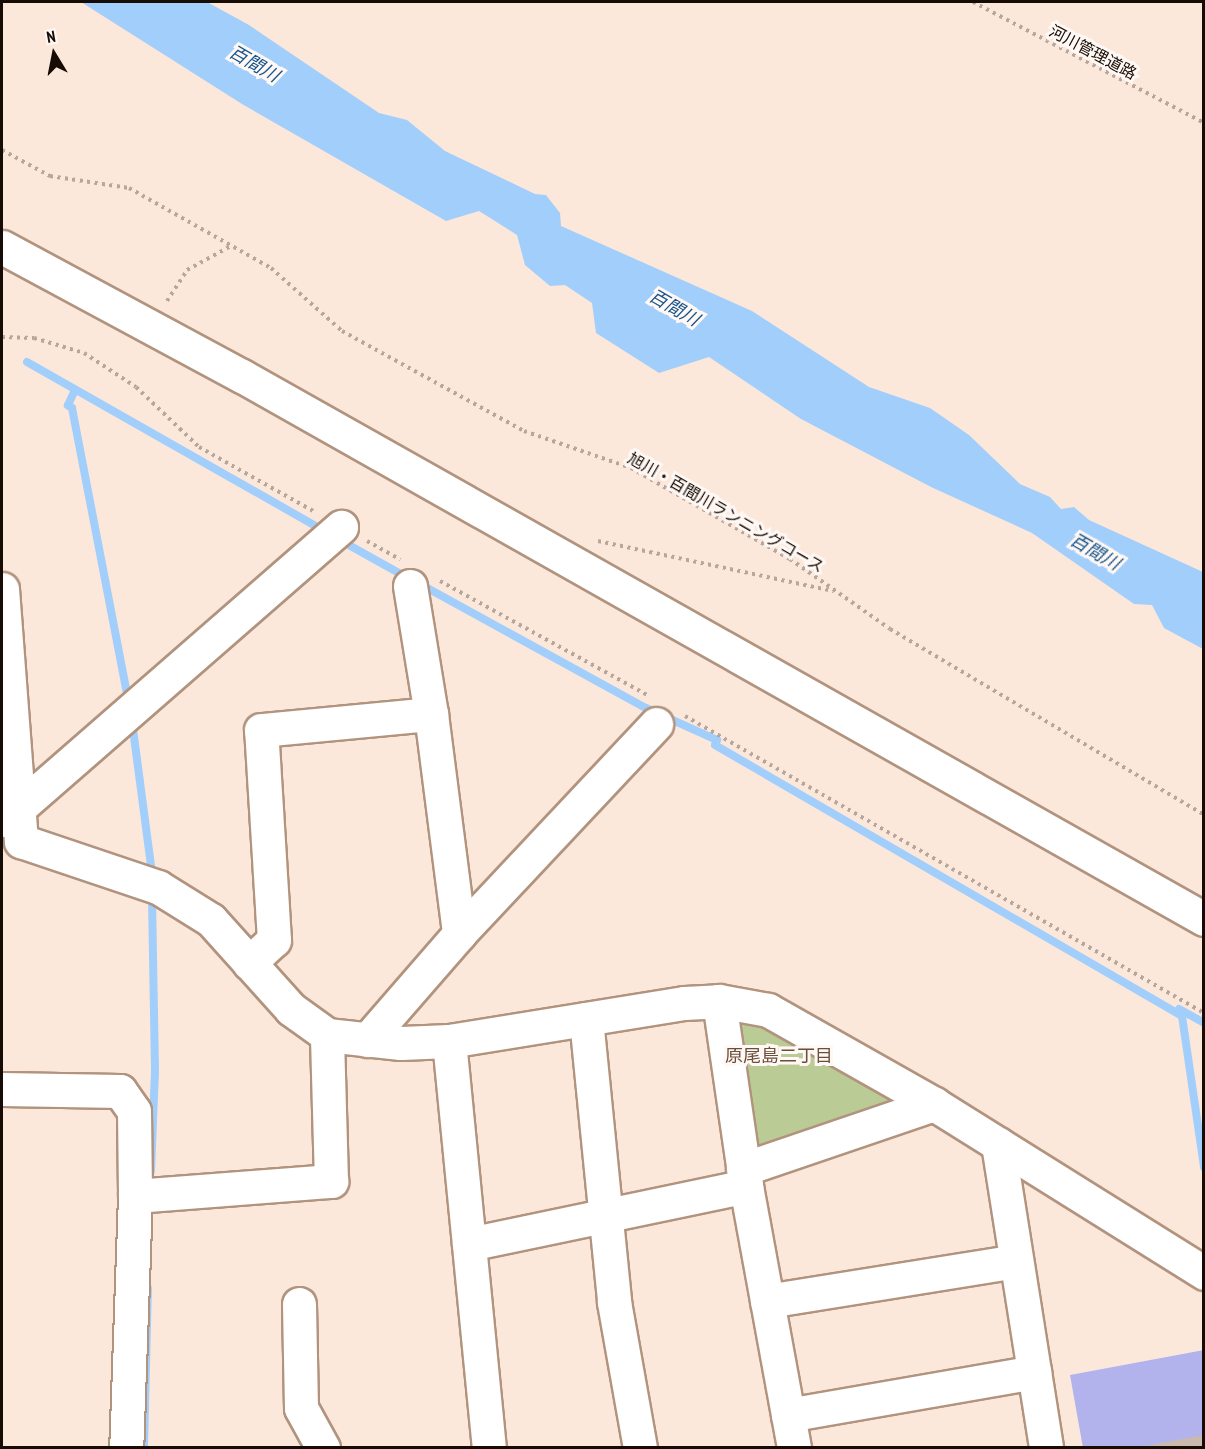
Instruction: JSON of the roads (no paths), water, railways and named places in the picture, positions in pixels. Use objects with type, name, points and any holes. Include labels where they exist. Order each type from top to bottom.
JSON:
[{"type":"street","points":[[2,247],[150,327],[1203,919]]},
{"type":"street","points":[[9,817],[335,532]]},
{"type":"street","points":[[416,575],[459,934]]},
{"type":"street","points":[[2,589],[9,817],[21,841],[158,887],[211,920],[291,1009],[327,1035],[367,1040],[449,1041],[719,1001],[768,1010],[934,1104],[1203,1273]]},
{"type":"street","points":[[367,1040],[459,934],[663,712]]},
{"type":"street","points":[[249,963],[274,940],[261,730],[431,714]]},
{"type":"street","points":[[719,1001],[745,1178],[794,1448]]},
{"type":"street","points":[[586,1019],[614,1302],[640,1448]]},
{"type":"street","points":[[135,1196],[209,1187],[331,1181],[327,1035]]},
{"type":"street","points":[[449,1041],[489,1448]]},
{"type":"street","points":[[2,1089],[120,1091],[134,1111],[135,1196],[126,1448]]},
{"type":"street","points":[[469,1244],[605,1218],[745,1178],[934,1104]]},
{"type":"street","points":[[998,1144],[1046,1448]]},
{"type":"street","points":[[767,1301],[1016,1261]]},
{"type":"street","points":[[299,1304],[301,1408],[322,1448]]},
{"type":"street","points":[[788,1415],[1034,1372]]},
{"type":"water","name":"百間川","points":[[81,2],[207,2],[249,25],[379,113],[407,120],[445,151],[535,194],[546,195],[560,213],[561,226],[752,311],[869,387],[930,408],[969,435],[1020,484],[1050,497],[1061,509],[1074,507],[1089,520],[1203,572],[1203,649],[1164,628],[1152,605],[1134,604],[1032,533],[931,487],[801,419],[709,357],[659,373],[596,333],[592,303],[565,285],[550,286],[525,265],[517,235],[479,211],[446,221],[242,104]]},
{"type":"waterway","points":[[27,362],[325,531]]},
{"type":"waterway","points":[[75,390],[68,405],[72,408],[128,699]]},
{"type":"waterway","points":[[338,539],[408,578]]},
{"type":"waterway","points":[[420,584],[646,708],[717,740],[715,745],[1182,1016],[1204,1167]]},
{"type":"waterway","points":[[133,729],[151,866]]},
{"type":"waterway","points":[[151,1171],[155,1070],[152,905]]},
{"type":"waterway","points":[[1179,1009],[1204,1023]]},
{"type":"waterway","points":[[144,1448],[148,1288]]},
{"type":"district","name":"原尾島二丁目","points":[[779,1056]]}]
